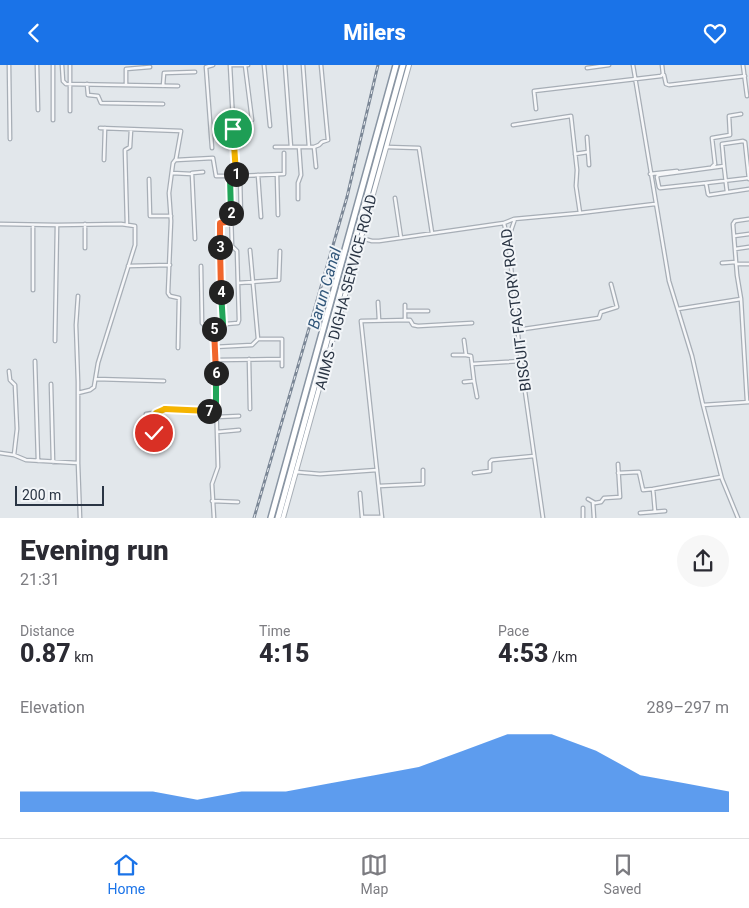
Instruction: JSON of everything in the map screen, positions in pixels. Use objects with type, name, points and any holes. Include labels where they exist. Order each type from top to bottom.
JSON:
[{"type":"highway","points":[[270,518],[396,65]]},
{"type":"highway","points":[[278,518],[403,65]]},
{"type":"main road","name":"AIIMS - DIGHA SERVICE ROAD","points":[[283,518],[409,65]]},
{"type":"street","points":[[9,65],[10,139]]},
{"type":"street","points":[[38,65],[38,110]]},
{"type":"street","points":[[53,65],[53,120]]},
{"type":"street","points":[[62,65],[64,82],[70,84],[178,86]]},
{"type":"street","points":[[70,65],[70,111]]},
{"type":"street","points":[[212,148],[206,67],[213,65]]},
{"type":"street","points":[[242,218],[230,65],[246,65],[252,120]]},
{"type":"street","points":[[264,65],[270,126]]},
{"type":"street","points":[[285,65],[291,147]]},
{"type":"street","points":[[303,65],[309,147]]},
{"type":"street","points":[[274,147],[314,147],[328,139],[321,65]]},
{"type":"street","points":[[587,68],[609,65]]},
{"type":"street","points":[[633,65],[655,204],[670,281],[692,356],[721,477],[738,518]]},
{"type":"street","points":[[662,65],[663,74],[668,85],[745,76]]},
{"type":"street","points":[[743,65],[747,96]]},
{"type":"street","points":[[126,84],[126,69],[150,67]]},
{"type":"street","points":[[163,86],[164,73],[196,72]]},
{"type":"street","points":[[536,109],[534,91],[661,76],[663,74]]},
{"type":"street","points":[[87,84],[88,95],[98,96],[102,104],[163,104]]},
{"type":"street","points":[[650,174],[714,167],[712,138],[730,135],[729,116],[741,115]]},
{"type":"street","points":[[513,125],[570,116],[580,213]]},
{"type":"street","points":[[100,128],[180,131],[176,160],[173,163],[168,193],[171,216],[169,295],[179,299],[178,348]]},
{"type":"street","points":[[104,160],[105,128]]},
{"type":"street","points":[[127,225],[125,150],[130,147],[131,129]]},
{"type":"street","points":[[587,137],[589,165]]},
{"type":"street","points":[[724,166],[658,175],[658,187],[660,188],[726,181],[749,178],[744,141],[722,144],[724,166],[726,181],[728,193]]},
{"type":"street","points":[[298,199],[298,183],[301,175],[299,147]]},
{"type":"street","points":[[314,147],[316,167]]},
{"type":"street","points":[[386,147],[419,148],[432,233]]},
{"type":"street","points":[[176,160],[213,158],[216,175],[277,175],[285,173],[284,153]]},
{"type":"street","points":[[575,154],[588,153]]},
{"type":"street","points":[[172,173],[203,172]]},
{"type":"street","points":[[192,173],[195,239]]},
{"type":"street","points":[[258,175],[261,217]]},
{"type":"street","points":[[277,175],[278,215]]},
{"type":"street","points":[[201,267],[202,323],[204,325],[214,325],[239,322],[237,250],[232,246],[231,176]]},
{"type":"street","points":[[150,179],[150,216],[171,216]]},
{"type":"street","points":[[652,183],[658,182]]},
{"type":"street","points":[[706,183],[708,194],[749,189]]},
{"type":"street","points":[[395,199],[401,238]]},
{"type":"street","name":"BISCUIT FACTORY ROAD","points":[[543,518],[504,223],[515,219],[655,204]]},
{"type":"street","points":[[507,239],[515,219]]},
{"type":"street","points":[[703,405],[748,402],[734,222],[749,219]]},
{"type":"street","points":[[223,324],[220,223],[221,221],[232,221]]},
{"type":"street","points":[[361,238],[372,241],[401,238],[504,223]]},
{"type":"street","points":[[0,224],[135,226],[136,235],[98,363],[96,379],[92,389],[78,393]]},
{"type":"street","points":[[85,224],[85,248]]},
{"type":"street","points":[[33,225],[33,290]]},
{"type":"street","points":[[55,341],[57,225]]},
{"type":"street","points":[[734,236],[749,234]]},
{"type":"street","points":[[735,249],[749,247]]},
{"type":"street","points":[[250,250],[258,339]]},
{"type":"street","points":[[238,283],[279,280],[280,251]]},
{"type":"street","points":[[722,263],[749,263]]},
{"type":"street","points":[[128,266],[170,265]]},
{"type":"street","points":[[517,330],[599,318],[600,312],[617,307],[611,283]]},
{"type":"street","points":[[78,296],[76,332],[80,518]]},
{"type":"street","points":[[678,309],[741,299]]},
{"type":"street","points":[[378,302],[378,320]]},
{"type":"street","points":[[405,305],[405,320]]},
{"type":"street","points":[[405,311],[428,311]]},
{"type":"street","points":[[742,320],[749,319]]},
{"type":"street","points":[[360,493],[362,517],[382,517],[361,321],[411,320],[414,326],[472,323]]},
{"type":"street","points":[[214,325],[218,469],[212,481],[214,518]]},
{"type":"street","points":[[214,347],[252,345],[258,339],[282,339],[282,366]]},
{"type":"street","points":[[464,340],[466,355]]},
{"type":"street","points":[[453,355],[471,355],[477,397]]},
{"type":"street","points":[[249,359],[250,409]]},
{"type":"street","points":[[215,360],[282,359]]},
{"type":"street","points":[[35,361],[38,461]]},
{"type":"street","points":[[472,364],[521,361]]},
{"type":"street","points":[[9,371],[10,380],[15,385],[17,429],[14,455]]},
{"type":"street","points":[[96,379],[164,381]]},
{"type":"street","points":[[464,382],[474,381]]},
{"type":"street","points":[[51,384],[53,462]]},
{"type":"street","points":[[146,414],[160,412],[164,409],[216,411]]},
{"type":"street","points":[[154,433],[156,413]]},
{"type":"street","points":[[216,417],[239,416]]},
{"type":"street","points":[[217,432],[239,430]]},
{"type":"street","points":[[0,453],[14,455],[22,459],[78,463]]},
{"type":"street","points":[[474,473],[490,471],[490,462],[492,460],[534,456]]},
{"type":"street","points":[[588,499],[601,502],[604,499],[620,497],[618,464]]},
{"type":"street","points":[[296,472],[320,474],[377,470]]},
{"type":"street","points":[[379,486],[423,484],[424,470]]},
{"type":"street","points":[[618,473],[640,472],[643,490],[721,477]]},
{"type":"street","points":[[653,489],[655,512]]},
{"type":"street","points":[[212,501],[238,502]]},
{"type":"street","points":[[593,501],[594,518]]},
{"type":"street","points":[[583,508],[583,518]]},
{"type":"street","points":[[640,513],[666,511]]},
{"type":"waterway","name":"Barun Canal","points":[[292,452],[399,65]]},
{"type":"railway","points":[[254,518],[347,197],[378,65]]},
{"type":"route","points":[[154,433],[156,413],[163,409],[216,411],[214,325],[223,324],[220,222],[232,221],[230,177],[236,176],[233,129]]}]
